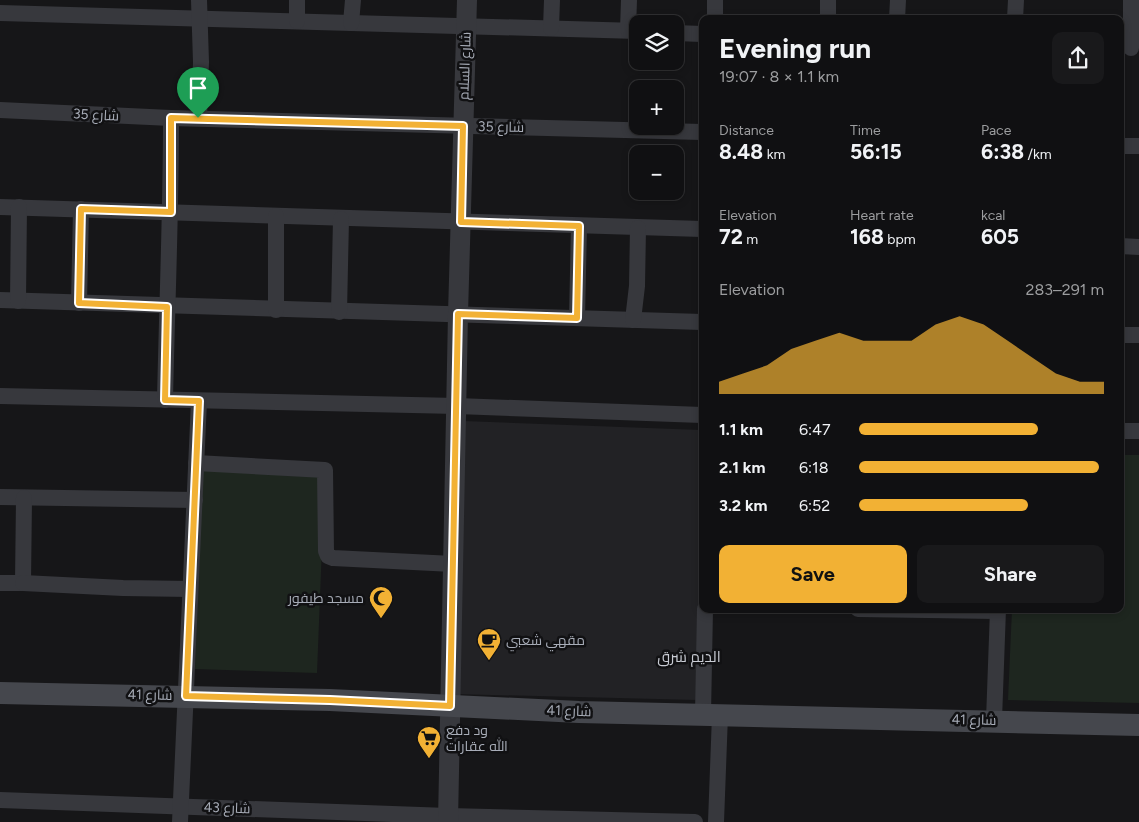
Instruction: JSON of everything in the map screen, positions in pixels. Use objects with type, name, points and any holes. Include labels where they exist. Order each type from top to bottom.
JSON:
[{"type":"main road","name":"شارع 41","points":[[0,693],[322,700],[579,712],[711,714],[875,720],[994,720],[1139,725]]},
{"type":"street","points":[[198,118],[200,62],[199,0]]},
{"type":"street","points":[[297,0],[297,21]]},
{"type":"street","points":[[351,23],[353,0]]},
{"type":"street","name":"شارع السلام","points":[[448,819],[458,314],[467,0]]},
{"type":"street","points":[[551,28],[552,0]]},
{"type":"street","points":[[629,0],[631,15]]},
{"type":"street","points":[[715,0],[715,15]]},
{"type":"street","points":[[828,0],[828,15]]},
{"type":"street","points":[[897,15],[898,0]]},
{"type":"street","points":[[1015,15],[1016,0]]},
{"type":"street","points":[[1130,48],[1131,0]]},
{"type":"street","points":[[0,13],[629,31]]},
{"type":"street","points":[[684,33],[699,34]]},
{"type":"street","name":"شارع 35","points":[[0,110],[171,118],[699,132]]},
{"type":"street","points":[[165,400],[171,212],[171,118]]},
{"type":"street","points":[[1124,146],[1139,146]]},
{"type":"street","points":[[0,207],[699,229]]},
{"type":"street","points":[[18,301],[19,207]]},
{"type":"street","points":[[79,303],[81,209]]},
{"type":"street","points":[[276,216],[276,310]]},
{"type":"street","points":[[339,312],[341,219]]},
{"type":"street","points":[[577,318],[579,226]]},
{"type":"street","points":[[633,320],[637,286],[638,228]]},
{"type":"street","points":[[1124,246],[1139,247]]},
{"type":"street","points":[[0,300],[167,307],[699,322]]},
{"type":"street","points":[[1124,335],[1139,335]]},
{"type":"street","points":[[0,396],[457,406],[699,415]]},
{"type":"street","points":[[181,814],[199,401]]},
{"type":"street","points":[[1124,431],[1139,431]]},
{"type":"street","points":[[196,463],[325,470],[326,551],[328,556],[333,558],[453,564]]},
{"type":"street","points":[[0,497],[195,500]]},
{"type":"street","points":[[23,583],[24,498]]},
{"type":"street","points":[[0,582],[190,589]]},
{"type":"street","points":[[705,613],[716,822]]},
{"type":"street","points":[[994,720],[998,613]]},
{"type":"street","name":"شارع 43","points":[[0,800],[181,814],[695,822]]},
{"type":"shaded area","points":[[463,421],[699,430],[697,700],[453,694]]},
{"type":"shaded area","points":[[1124,455],[1139,455],[1139,703],[1008,700],[1012,613],[1124,613]]},
{"type":"shaded area","points":[[203,467],[325,470],[317,673],[195,669]]},
{"type":"place","name":"مسجد طيفور","points":[[381,619]]},
{"type":"place","name":"مقهي شعبي","points":[[489,661]]},
{"type":"place","name":"ود دفع الله عقارات","points":[[429,759]]},
{"type":"district","name":"الديم شرق","points":[[689,657]]},
{"type":"route","points":[[171,118],[198,118],[463,126],[461,222],[579,226],[577,318],[458,314],[450,706],[186,696],[199,401],[165,400],[167,307],[79,303],[81,209],[171,212],[171,118]]}]
